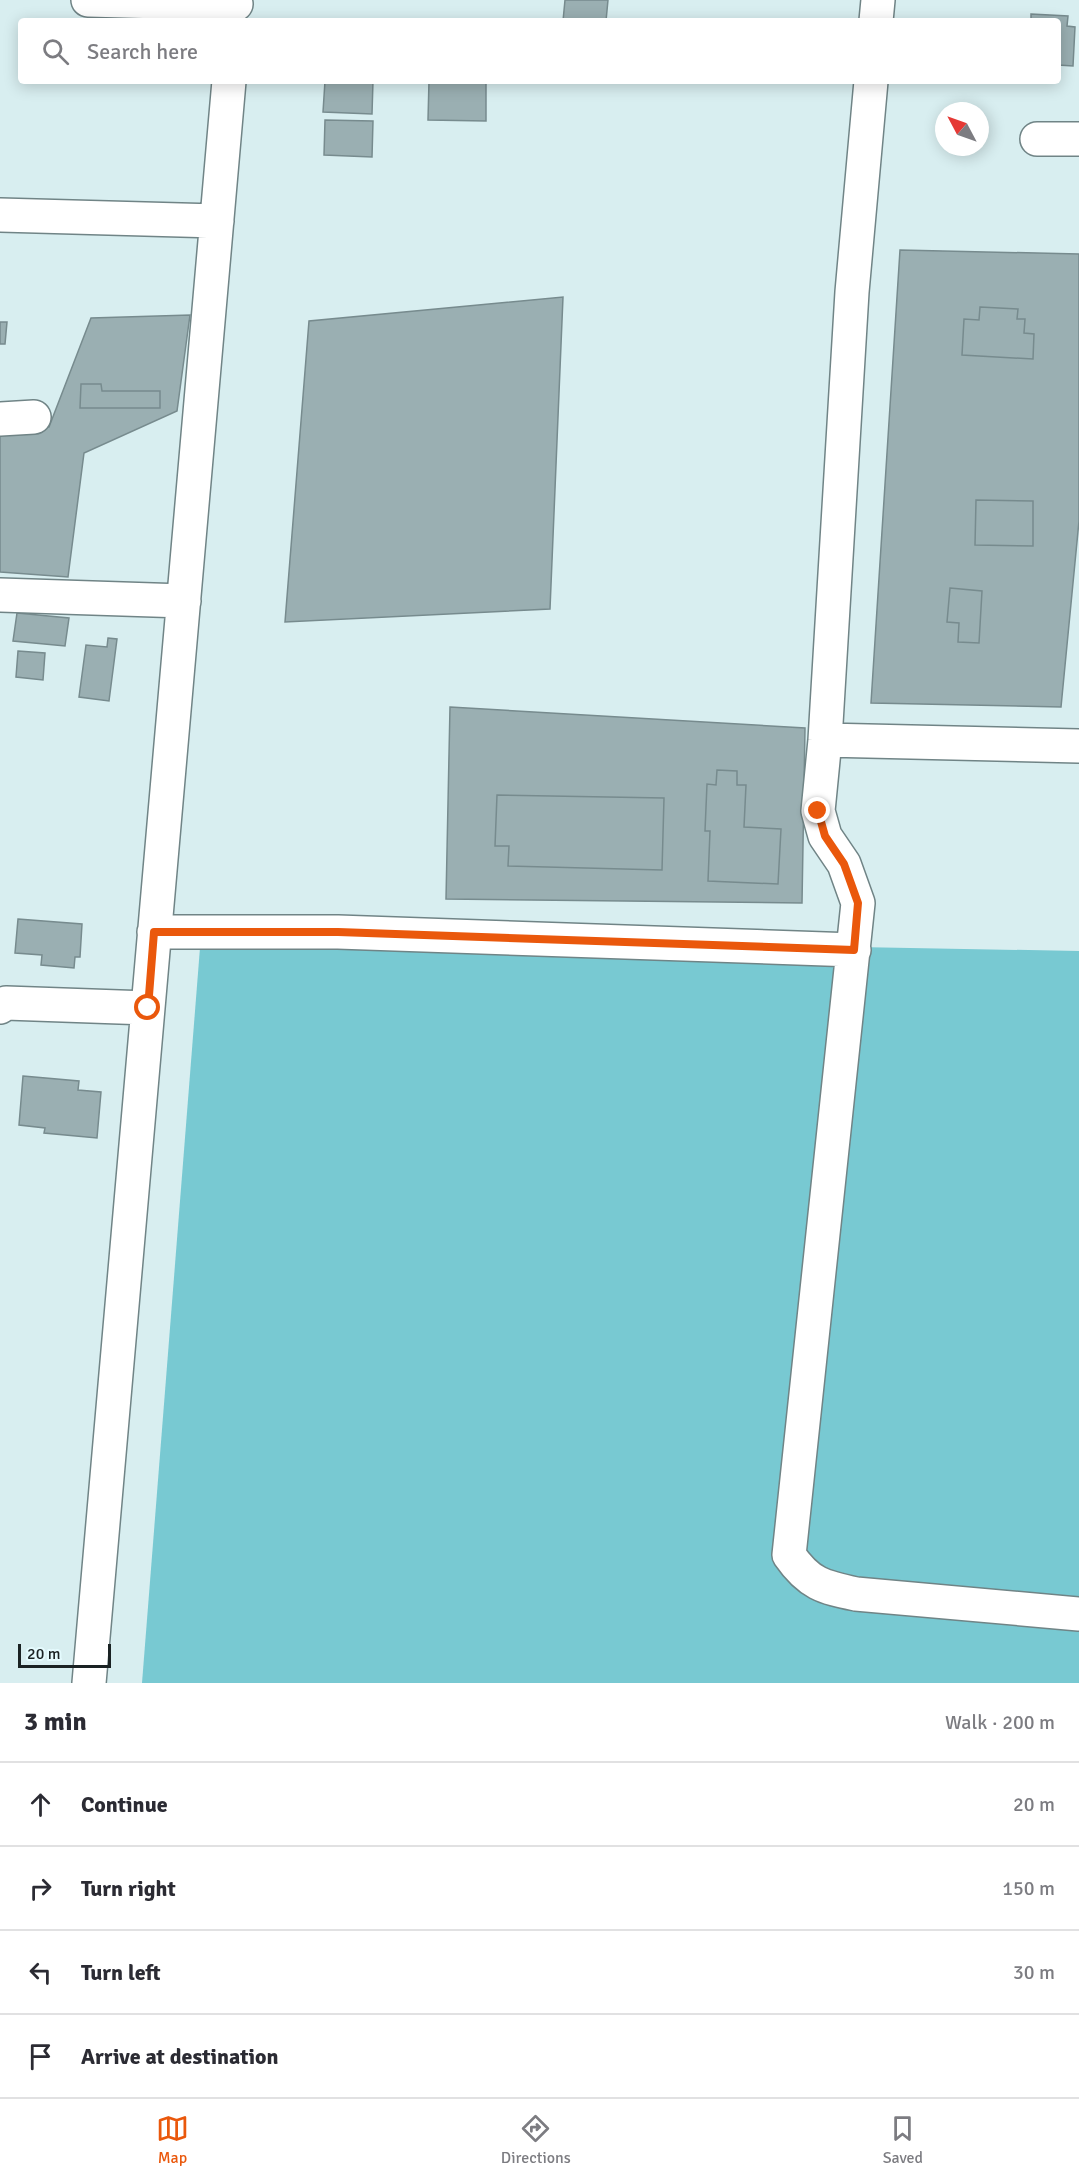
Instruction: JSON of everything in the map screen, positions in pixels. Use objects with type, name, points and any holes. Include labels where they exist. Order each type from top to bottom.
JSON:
[{"type":"street","points":[[88,0],[235,8]]},
{"type":"street","points":[[876,18],[878,0]]},
{"type":"street","points":[[89,1683],[229,84]]},
{"type":"street","points":[[871,84],[852,292],[825,740],[818,811],[825,836],[844,864],[858,903],[789,1554],[801,1572],[825,1587],[856,1594],[1079,1614]]},
{"type":"street","points":[[1037,139],[1079,139]]},
{"type":"street","points":[[0,215],[217,221]]},
{"type":"street","points":[[0,419],[34,417]]},
{"type":"street","points":[[0,595],[184,601]]},
{"type":"street","points":[[825,740],[1079,746]]},
{"type":"street","points":[[154,932],[350,933],[854,950]]},
{"type":"street","points":[[0,1007],[6,1003],[148,1008]]},
{"type":"shaded area","points":[[201,935],[1079,951],[1079,1683],[142,1683]]},
{"type":"building","points":[[565,0],[608,0],[606,18],[563,18]]},
{"type":"building","points":[[1031,14],[1068,16],[1067,26],[1075,27],[1073,66],[1061,65],[1061,18],[1031,18]]},
{"type":"building","points":[[325,84],[373,84],[372,114],[323,112]]},
{"type":"building","points":[[429,84],[486,84],[486,121],[428,120]]},
{"type":"building","points":[[325,120],[373,121],[372,157],[324,155]]},
{"type":"building","points":[[900,250],[1079,254],[1079,521],[1061,707],[871,703]]},
{"type":"building","points":[[563,297],[550,609],[285,622],[309,321]]},
{"type":"building","points":[[980,307],[1018,309],[1017,319],[1025,319],[1024,333],[1034,334],[1033,359],[962,355],[964,319],[979,320]]},
{"type":"building","points":[[190,315],[177,411],[84,453],[68,577],[0,572],[0,427],[49,427],[91,318]]},
{"type":"building","points":[[0,322],[7,322],[5,344],[0,344]]},
{"type":"building","points":[[81,384],[101,384],[102,391],[160,391],[160,408],[80,408]]},
{"type":"building","points":[[976,500],[1033,501],[1033,546],[975,545]]},
{"type":"building","points":[[950,588],[982,591],[979,643],[958,642],[959,623],[947,622]]},
{"type":"building","points":[[17,613],[69,618],[65,646],[13,641]]},
{"type":"building","points":[[108,638],[117,639],[109,701],[79,697],[86,645],[107,647]]},
{"type":"building","points":[[18,651],[45,653],[43,680],[16,677]]},
{"type":"building","points":[[450,707],[805,728],[802,903],[446,899]]},
{"type":"building","points":[[717,770],[737,771],[737,785],[746,785],[744,827],[781,829],[778,884],[708,881],[710,831],[705,831],[707,784],[716,785]]},
{"type":"building","points":[[497,795],[664,798],[662,870],[508,866],[509,846],[495,846]]},
{"type":"building","points":[[18,919],[82,924],[80,957],[75,957],[74,968],[41,965],[42,955],[15,953]]},
{"type":"building","points":[[23,1076],[79,1081],[78,1090],[101,1092],[97,1138],[44,1133],[45,1128],[19,1125]]},
{"type":"route","points":[[148,1008],[154,932],[338,932],[854,950],[858,903],[844,864],[825,836],[818,811]]}]
